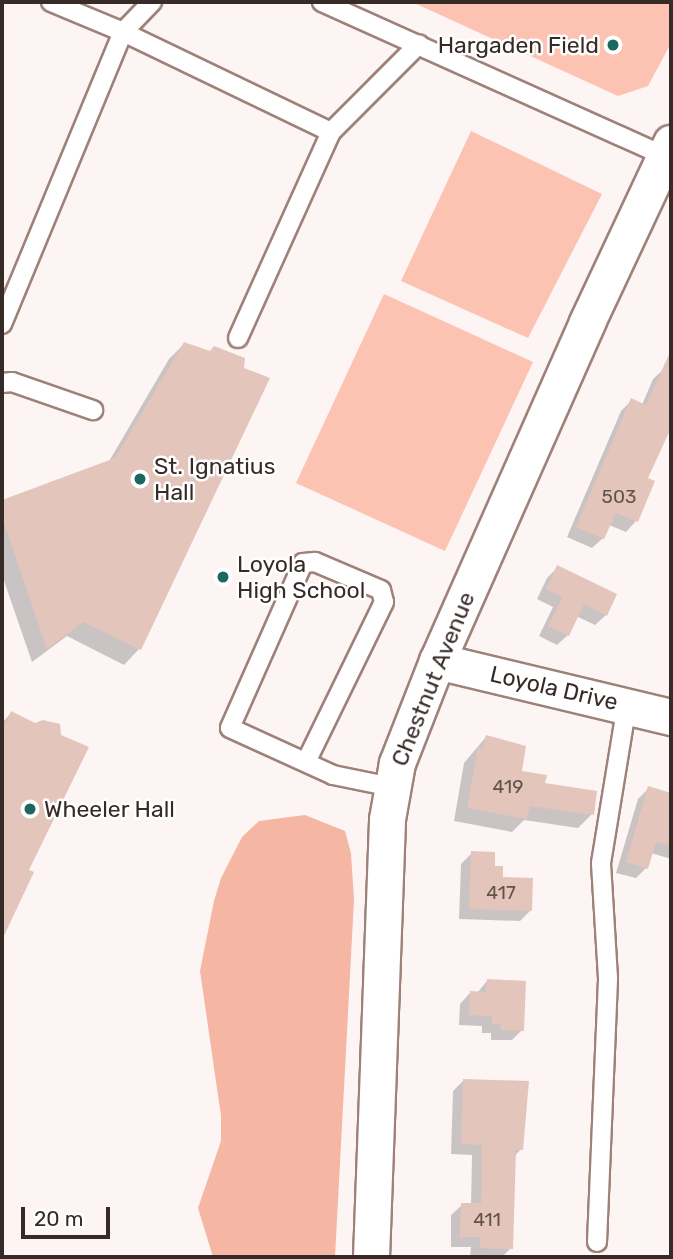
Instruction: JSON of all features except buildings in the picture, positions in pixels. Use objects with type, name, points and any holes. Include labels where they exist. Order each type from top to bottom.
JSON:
[{"type":"street","name":"Chestnut Avenue","points":[[371,1257],[385,853],[397,763],[437,661],[587,322],[668,149]]},
{"type":"street","name":"Loyola Drive","points":[[437,661],[671,717]]},
{"type":"lane","points":[[51,2],[123,32],[331,132]]},
{"type":"lane","points":[[2,324],[123,32],[152,2]]},
{"type":"lane","points":[[322,2],[668,149]]},
{"type":"lane","points":[[238,338],[331,132],[419,44]]},
{"type":"lane","points":[[2,383],[12,382],[93,410]]},
{"type":"lane","points":[[306,762],[384,602],[381,590],[315,562],[303,563],[230,728],[332,775],[393,787]]},
{"type":"lane","points":[[597,1242],[608,978],[601,863],[627,705]]},
{"type":"shaded area","points":[[412,2],[671,2],[671,43],[648,86],[618,96]]},
{"type":"shaded area","points":[[471,131],[602,194],[528,338],[401,281]]},
{"type":"shaded area","points":[[384,294],[533,362],[445,551],[296,483]]},
{"type":"shaded area","points":[[305,815],[345,831],[351,853],[354,900],[335,1257],[213,1257],[198,1208],[221,1141],[221,1116],[200,971],[214,901],[221,878],[242,837],[259,821]]},
{"type":"place","name":"Hargaden Field","points":[[613,45]]},
{"type":"place","name":"St. Ignatius Hall","points":[[140,479]]},
{"type":"place","name":"Loyola High School","points":[[223,577]]},
{"type":"place","name":"Wheeler Hall","points":[[30,809]]}]
